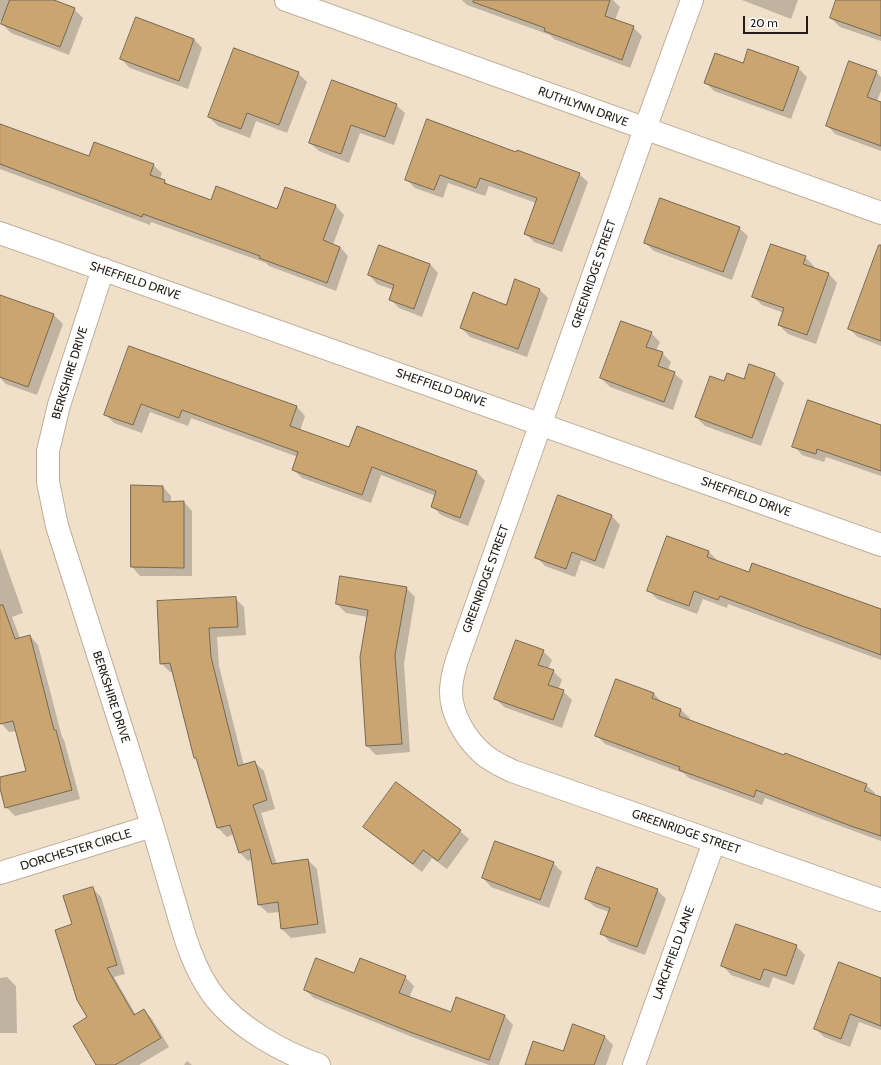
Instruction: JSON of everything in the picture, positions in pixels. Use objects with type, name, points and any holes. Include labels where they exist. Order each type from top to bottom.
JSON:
[{"type":"street","name":"RUTHLYNN DRIVE","points":[[286,0],[881,213]]},
{"type":"street","name":"GREENRIDGE STREET","points":[[692,0],[454,669],[451,689],[452,700],[459,723],[469,740],[483,754],[512,771],[881,900]]},
{"type":"street","name":"SHEFFIELD DRIVE","points":[[0,233],[881,545]]},
{"type":"street","name":"BERKSHIRE DRIVE","points":[[103,269],[59,405],[48,451],[48,482],[57,526],[152,826],[188,947],[199,971],[212,993],[230,1013],[256,1032],[292,1054],[319,1065]]},
{"type":"street","name":"DORCHESTER CIRCLE","points":[[0,873],[152,826]]},
{"type":"street","name":"LARCHFIELD LANE","points":[[634,1065],[714,842]]},
{"type":"building","points":[[10,0],[54,0],[75,8],[60,47],[1,24]]},
{"type":"building","points":[[474,0],[610,0],[605,16],[634,26],[622,60],[544,31],[545,28],[473,2]]},
{"type":"building","points":[[836,0],[881,0],[881,36],[830,18]]},
{"type":"building","points":[[136,17],[194,39],[179,81],[120,59]]},
{"type":"building","points":[[234,48],[299,72],[279,125],[247,113],[241,129],[208,117]]},
{"type":"building","points":[[748,49],[799,67],[783,111],[704,83],[715,53],[743,63]]},
{"type":"building","points":[[849,61],[877,71],[867,97],[881,102],[881,146],[826,126]]},
{"type":"building","points":[[332,80],[397,104],[385,137],[351,125],[341,154],[309,143]]},
{"type":"building","points":[[427,119],[516,152],[517,150],[580,173],[553,244],[524,234],[537,198],[480,178],[476,188],[440,175],[434,190],[405,180]]},
{"type":"building","points":[[0,124],[89,156],[94,142],[154,164],[150,175],[165,180],[164,183],[211,200],[216,186],[277,209],[285,187],[336,205],[323,240],[340,247],[327,283],[259,258],[260,256],[143,214],[142,217],[0,164]]},
{"type":"building","points":[[660,198],[740,227],[723,272],[644,243]]},
{"type":"building","points":[[771,244],[806,256],[803,264],[829,273],[807,335],[778,325],[784,308],[752,297]]},
{"type":"building","points":[[379,245],[430,264],[414,309],[389,300],[394,285],[368,275]]},
{"type":"building","points":[[879,245],[881,245],[881,341],[848,329]]},
{"type":"building","points":[[515,279],[540,289],[518,349],[460,328],[473,292],[506,305]]},
{"type":"building","points":[[0,295],[54,314],[28,387],[0,377]]},
{"type":"building","points":[[621,321],[652,332],[646,347],[663,352],[658,366],[675,372],[664,402],[600,378]]},
{"type":"building","points":[[129,346],[297,406],[290,426],[349,447],[357,426],[477,471],[460,518],[431,507],[436,491],[372,467],[362,495],[292,470],[298,452],[182,410],[179,418],[141,404],[133,425],[104,415]]},
{"type":"building","points":[[749,364],[775,373],[752,438],[695,417],[710,376],[724,381],[727,373],[744,379]]},
{"type":"building","points":[[808,400],[881,425],[881,471],[817,449],[816,454],[792,447]]},
{"type":"building","points":[[131,485],[163,486],[163,502],[184,501],[184,568],[131,567]]},
{"type":"building","points":[[558,495],[612,515],[595,561],[572,552],[566,569],[535,558]]},
{"type":"building","points":[[667,536],[709,551],[707,557],[749,572],[752,563],[881,609],[881,655],[720,596],[718,600],[694,591],[689,606],[647,591]]},
{"type":"building","points":[[340,576],[407,587],[395,655],[402,744],[366,746],[360,657],[368,610],[336,604]]},
{"type":"building","points":[[236,597],[238,627],[209,628],[211,657],[238,766],[255,761],[267,800],[253,805],[272,864],[308,859],[318,924],[281,929],[278,902],[258,905],[250,849],[239,853],[230,825],[217,828],[196,758],[194,758],[170,663],[160,664],[157,601]]},
{"type":"building","points":[[0,605],[3,605],[15,639],[30,635],[54,730],[56,730],[72,790],[5,808],[0,788],[0,777],[26,771],[13,721],[0,724]]},
{"type":"building","points":[[516,640],[544,650],[538,665],[554,670],[548,685],[564,690],[553,720],[494,699]]},
{"type":"building","points":[[616,679],[654,693],[652,698],[681,709],[679,716],[784,755],[785,753],[867,784],[864,791],[881,797],[881,836],[756,790],[754,797],[679,770],[680,767],[595,736]]},
{"type":"building","points":[[396,782],[461,830],[438,861],[423,850],[413,864],[363,827]]},
{"type":"building","points":[[495,841],[554,862],[540,900],[482,878]]},
{"type":"building","points":[[597,867],[658,889],[637,947],[600,934],[610,908],[585,899]]},
{"type":"building","points":[[93,887],[117,965],[107,968],[134,1015],[144,1009],[161,1038],[115,1065],[96,1065],[73,1026],[87,1017],[77,1000],[55,930],[72,924],[63,896]]},
{"type":"building","points":[[736,924],[797,945],[786,976],[764,969],[760,980],[721,966]]},
{"type":"building","points":[[316,958],[354,973],[360,958],[406,976],[399,993],[451,1012],[456,997],[505,1015],[489,1060],[410,1032],[304,990]]},
{"type":"building","points":[[839,962],[881,978],[881,1026],[850,1014],[841,1039],[814,1029]]},
{"type":"building","points":[[573,1024],[605,1036],[594,1065],[525,1065],[533,1041],[563,1051]]}]
